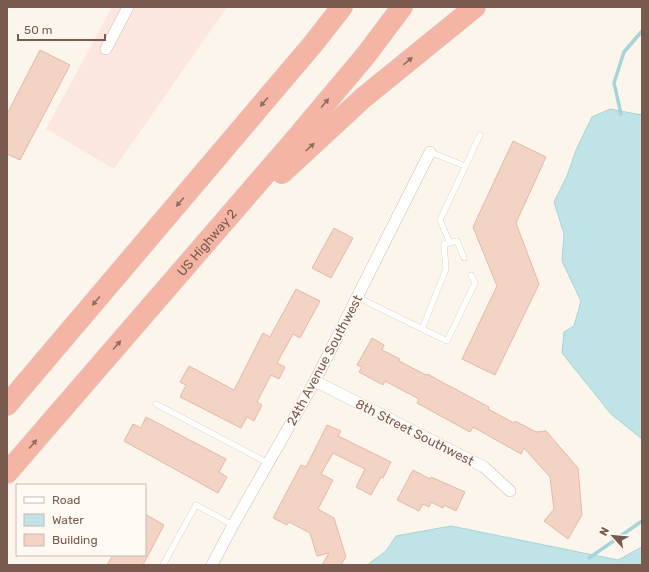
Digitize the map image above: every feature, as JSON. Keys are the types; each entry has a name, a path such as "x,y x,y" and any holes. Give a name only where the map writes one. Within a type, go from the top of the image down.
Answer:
{"highway":[{"path":"286,76 332,7"},
{"path":"7,405 286,76 342,7"},
{"name":"US Highway 2","path":"10,471 361,61 402,7"},
{"path":"200,250 238,218 288,167 363,98 475,7"}],"street":[{"path":"106,49 128,7"},
{"name":"24th Avenue Southwest","path":"212,565 233,525 315,381 430,152"},
{"name":"8th Street Southwest","path":"315,381 484,467 510,491"}],"lane":[{"path":"450,243 440,220 480,135"},
{"path":"430,152 465,166"},
{"path":"422,329 446,269 444,244 457,241 464,258"},
{"path":"357,297 447,342 475,283 471,275"},
{"path":"156,404 268,463"},
{"path":"163,565 196,505 233,525"}],"shaded area":[{"path":"112,7 227,7 114,169 46,129"}],"water":[{"path":"610,109 642,115 642,439 611,414 562,353 564,332 574,326 581,301 562,261 564,234 554,202 567,176 576,150 592,117"},
{"path":"451,526 618,560 642,547 642,565 367,565 386,551 396,536"}],"building":[{"path":"40,50 70,65 20,160 7,154 7,114"},
{"path":"513,141 546,157 516,223 539,284 495,375 462,359 497,286 473,227"},
{"path":"334,228 353,238 331,278 312,268"},
{"path":"296,289 320,301 300,338 293,334 277,363 285,367 279,379 271,375 257,402 262,405 254,421 247,417 241,428 180,397 186,385 180,382 189,366 234,390 263,333 270,337"},
{"path":"372,338 384,345 382,350 400,359 399,361 489,407 488,409 514,423 515,421 536,432 546,431 578,468 582,515 568,539 544,521 554,509 550,477 524,448 521,454 473,427 470,432 417,403 419,399 385,381 383,385 359,372 362,367 357,365"},
{"path":"146,417 226,459 219,472 227,477 218,493 124,441 133,424 141,428"},
{"path":"327,425 341,431 338,436 391,462 383,478 381,477 371,495 356,487 365,469 333,453 321,474 333,480 318,509 334,518 346,557 341,565 322,565 329,553 317,556 310,533 289,522 287,525 273,518 301,465 306,467"},
{"path":"413,470 430,479 431,477 465,492 456,511 444,505 443,508 431,502 429,507 423,504 419,511 397,500"},
{"path":"146,515 164,525 143,565 107,565 112,556 146,556"}],"waterway":[{"path":"621,114 614,83 624,52 642,31"},
{"path":"589,558 642,521"}]}
